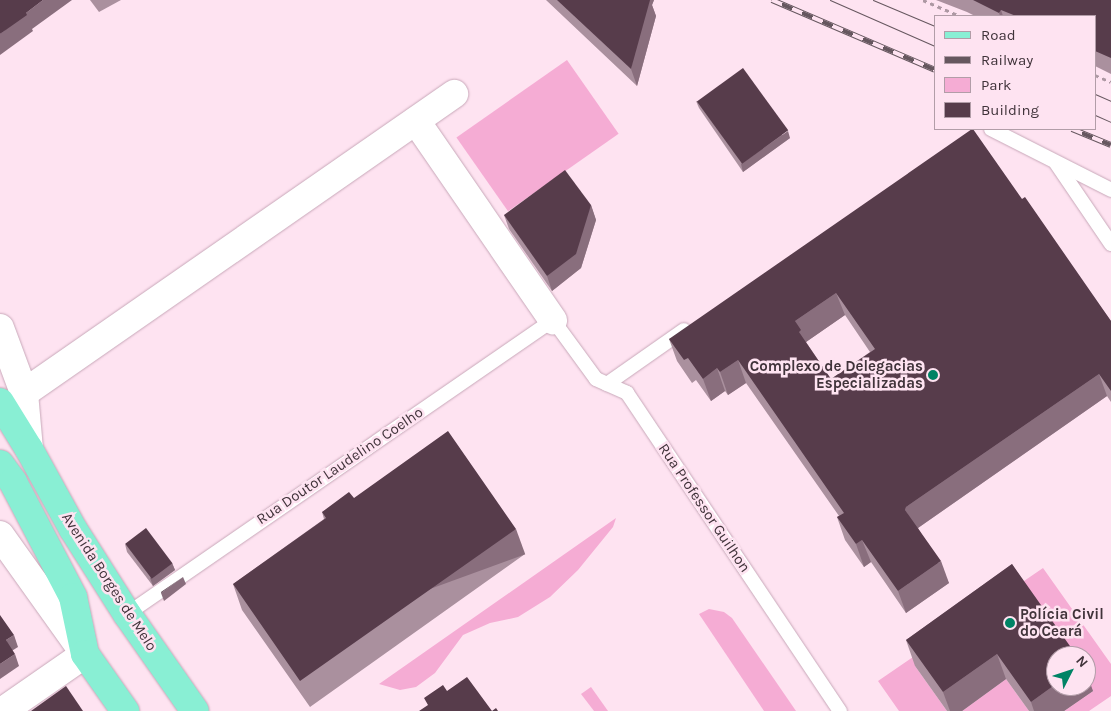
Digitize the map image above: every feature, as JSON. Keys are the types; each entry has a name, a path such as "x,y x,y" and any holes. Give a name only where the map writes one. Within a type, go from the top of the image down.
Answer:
{"main road":[{"name":"Avenida Borges de Melo","path":"12,398 29,449 73,529 127,614 195,711"},
{"name":"Avenida Borges de Melo","path":"0,464 13,482 74,597 85,654 125,711"}],"street":[{"path":"12,398 454,94"},
{"path":"416,121 553,320"},
{"name":"Avenida Borges de Melo","path":"0,328 12,398"},
{"name":"Avenida Borges de Melo","path":"0,535 85,654"},
{"path":"3,711 85,654"}],"lane":[{"path":"993,130 1111,190"},
{"path":"1054,161 1111,244"},
{"name":"Rua Professor Guilhon","path":"553,320 596,378 627,393 840,711"},
{"name":"Rua Doutor Laudelino Coelho","path":"127,614 553,320"},
{"path":"607,384 697,321"}],"path":[{"path":"923,0 958,15"},
{"path":"1096,75 1111,82"}],"green space":[{"path":"567,60 619,134 508,211 456,137"},
{"path":"616,518 613,527 578,570 550,597 518,617 490,623 463,635 435,673 416,687 400,690 379,684"},
{"path":"1043,568 1111,664 1111,696 1089,711 1064,711 1086,696 1096,696 1096,646 1062,646 1022,590 915,666 947,711 899,711 878,681"},
{"path":"709,609 724,612 732,618 796,711 764,711 699,614"},
{"path":"1006,679 1029,711 962,711"},
{"path":"591,687 608,711 594,711 581,694"}],"building":[{"path":"0,0 43,0 26,13 27,15 0,34"},
{"path":"557,0 650,0 631,69"},
{"path":"973,0 1111,0 1111,58 1096,51 1096,15 1014,15 1001,10 999,13"},
{"path":"743,68 788,130 742,164 697,102"},
{"path":"971,130 974,130 1022,199 1025,197 1111,321 1111,391 1099,374 906,507 905,510 941,561 898,591 862,540 856,544 837,517 844,513 738,360 720,372 717,368 703,379 688,358 684,360 669,339","holes":["836,293 875,349 831,379 799,332 801,330 795,321"]},
{"path":"565,170 591,205 576,254 547,276 504,215"},
{"path":"448,431 516,529 300,681 233,584 326,518 322,512 349,492 354,498"},
{"path":"146,528 172,563 152,579 125,544"},
{"name":"Polícia Civil do Ceará","path":"1012,564 1070,646 1046,646 1046,691 1031,702 997,654 943,692 906,640"},
{"path":"0,615 14,635 6,640 15,654 0,664"},
{"path":"467,677 492,711 419,711 428,705 424,698 443,685 447,691"},
{"path":"66,686 83,711 31,711"}],"tram line":[{"path":"830,0 934,46"},
{"path":"873,0 934,26"},
{"path":"1096,94 1111,101"},
{"path":"1096,115 1111,122"}],"railway":[{"path":"772,0 934,70"},
{"path":"1074,130 1111,145"}],"place":[{"name":"Complexo de Delegacias Especializadas","path":"933,375"},
{"name":"Polícia Civil do Ceará","path":"1010,623"}]}
